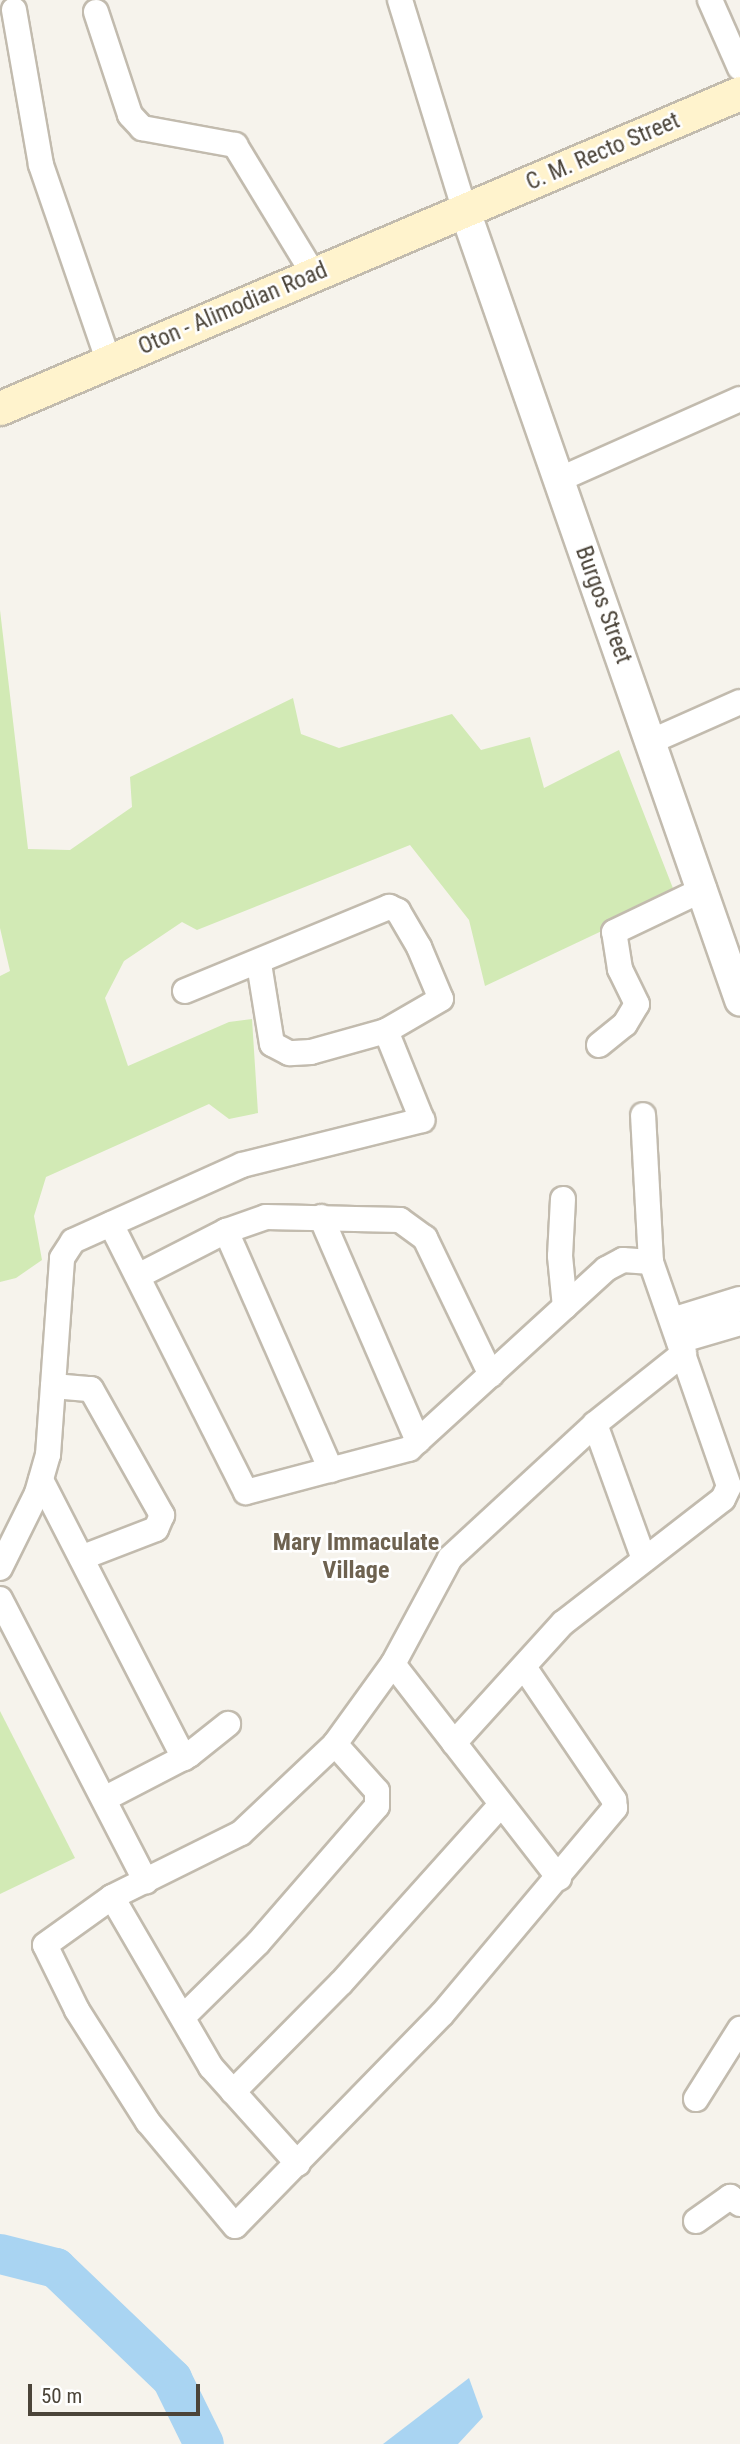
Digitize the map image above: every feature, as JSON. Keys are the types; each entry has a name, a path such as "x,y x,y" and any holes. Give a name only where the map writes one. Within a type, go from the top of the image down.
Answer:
{"main road":[{"name":"C. M. Recto Street","path":"465,211 740,93"},
{"name":"Oton - Alimodian Road","path":"0,408 465,211"}],"street":[{"path":"400,0 465,211"},
{"path":"710,0 740,68"},
{"path":"14,10 41,164 109,362"},
{"path":"96,12 131,115 142,128 235,145 314,275"},
{"name":"Burgos Street","path":"465,211 704,889 740,1000"},
{"path":"558,480 740,399"},
{"path":"652,741 740,702"},
{"path":"599,1045 625,1024 637,1004 620,969 614,932 704,889"},
{"path":"185,991 259,964 394,907 419,947 441,999 386,1031 289,1054 272,1044 259,964"},
{"path":"0,1568 41,1480 48,1455 62,1258 73,1241 242,1164 422,1120 386,1031"},
{"path":"454,1743 563,1623 723,1499 729,1486 651,1262 643,1115"},
{"path":"563,1199 560,1256 565,1307"},
{"path":"138,1276 226,1231 266,1217 400,1220 425,1238 491,1375"},
{"path":"321,1217 418,1441"},
{"path":"111,1224 246,1492 409,1449 565,1307 623,1260 651,1262"},
{"path":"226,1231 331,1470"},
{"path":"524,1667 614,1800 610,1816 442,2014 236,2226 148,2122 78,2010 45,1945 113,1897 235,1838 335,1744 393,1664 450,1558 595,1424 679,1338 740,1299"},
{"path":"679,1338 740,1324"},
{"path":"53,1386 79,1384 91,1389 162,1515 156,1529 81,1558"},
{"path":"595,1424 644,1559"},
{"path":"41,1480 184,1758"},
{"path":"0,1599 146,1882"},
{"path":"393,1664 500,1806 559,1878"},
{"path":"104,1799 184,1758 228,1724"},
{"path":"183,2017 258,1943 377,1806 377,1791 335,1744"},
{"path":"233,2092 341,1983 500,1806"},
{"path":"113,1897 211,2067 298,2164"},
{"path":"696,2099 740,2029"},
{"path":"696,2221 730,2197 740,2204"}],"green space":[{"path":"0,610 28,849 70,850 132,807 130,777 293,698 301,734 339,748 452,714 481,750 530,737 544,788 619,750 676,896 485,986 469,920 410,845 197,930 182,922 124,961 105,998 128,1066 229,1022 252,1019 258,1113 229,1119 209,1104 46,1177 34,1216 42,1260 16,1278 0,1282 0,976 10,971 0,928"},
{"path":"0,1711 75,1858 0,1894"}],"water":[{"path":"469,2378 483,2417 458,2444 383,2444"}],"waterway":[{"path":"0,2254 56,2268 172,2379 204,2444"}],"district":[{"name":"Mary Immaculate Village","path":"356,1557"}]}
